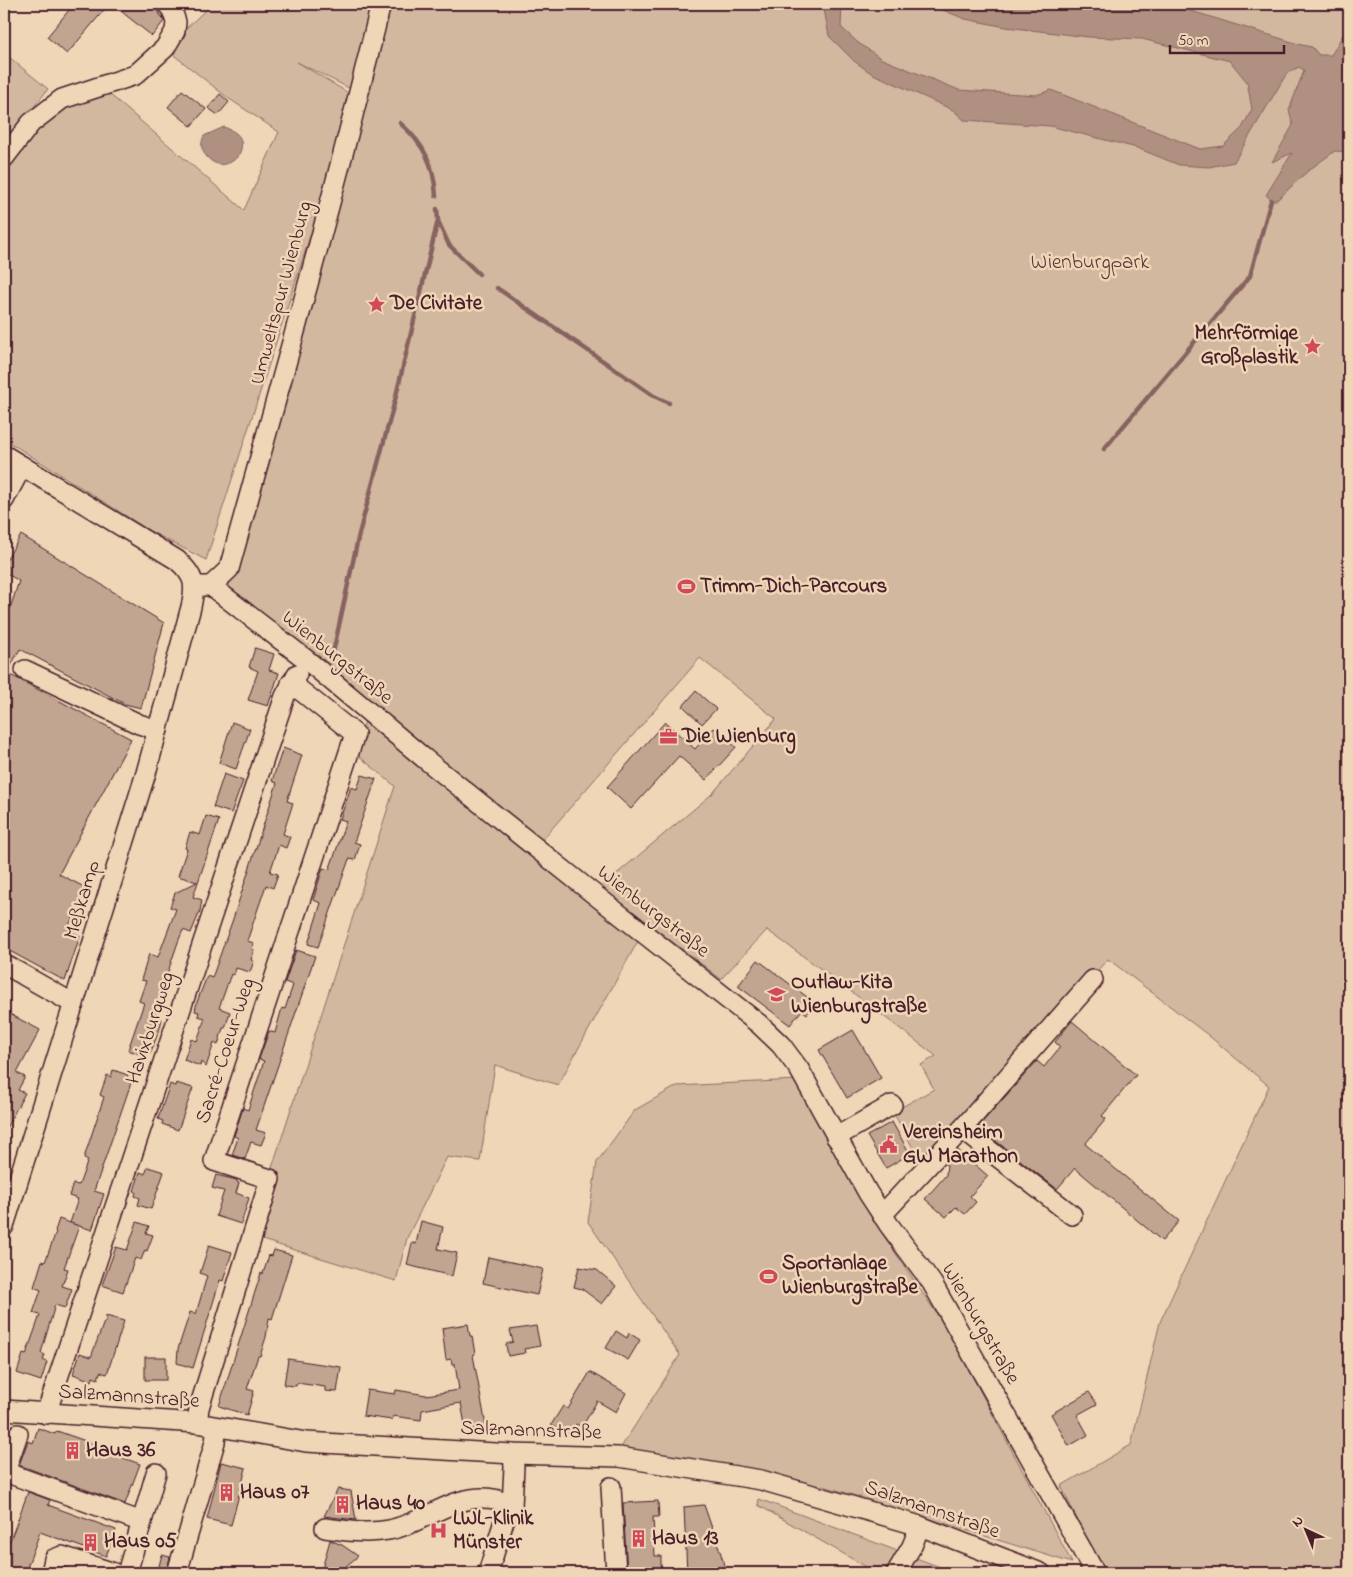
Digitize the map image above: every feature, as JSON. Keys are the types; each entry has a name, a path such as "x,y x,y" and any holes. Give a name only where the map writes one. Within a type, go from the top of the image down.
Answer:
{"street":[{"path":"4,158 31,123 62,99 135,75 165,48 175,31 176,22 168,4"},
{"name":"Umweltspur Wienburg","path":"203,586 229,569 357,104 381,4"},
{"name":"Wienburgstraße","path":"4,455 177,560 203,586 308,661 425,759 759,1024 781,1045 800,1069 836,1137 882,1215 932,1283 1095,1573"},
{"path":"4,500 22,466"},
{"name":"Meßkamp","path":"4,1226 158,730 191,607 203,586"},
{"name":"Havixburgweg","path":"46,1414 285,696 291,683 308,661"},
{"path":"25,670 139,724 158,730"},
{"name":"Sacré-Coeur-Weg","path":"198,1423 199,1408 270,1179 214,1161 354,734 291,683"},
{"path":"4,964 74,1004"},
{"path":"882,1215 962,1130 1093,980"},
{"path":"836,1137 892,1106"},
{"path":"962,1130 1072,1215"},
{"name":"Salzmannstraße","path":"4,1410 198,1423 306,1442 513,1454 619,1457 760,1480 920,1526 1041,1573"},
{"path":"177,1573 215,1442 217,1427"},
{"path":"18,1434 4,1474 142,1522"},
{"path":"488,1573 504,1521 512,1506 513,1454"},
{"path":"127,1573 156,1474"},
{"path":"611,1487 616,1573"},
{"path":"325,1528 366,1533 391,1530 412,1523 458,1501 471,1498 495,1499 512,1506"},
{"path":"896,1573 912,1546 920,1526"},
{"path":"51,1573 54,1559 62,1556 114,1573"}],"green space":[{"name":"Wienburgpark","path":"212,4 1349,4 1349,1573 1103,1573 1061,1486 1131,1445 1160,1322 1269,1086 1208,1035 1108,959 921,1162 893,1112 934,1089 921,1065 936,1056 767,930 721,979 601,887 712,794 776,719 700,658 542,840 228,589 363,95 297,62 355,97 206,560 150,531 4,439 4,170 62,99 100,86 244,210 279,132 228,98 165,48"},
{"path":"4,53 48,89 4,145"},
{"path":"365,721 638,941 558,1085 495,1065 480,1161 447,1157 407,1238 396,1281 259,1239 270,1174 395,786 354,752"},
{"name":"Sportanlage Wienburgstraße","path":"797,1080 871,1217 947,1329 1072,1563 827,1487 620,1449 680,1355 588,1222 597,1162 635,1110 677,1086"},
{"path":"759,1499 956,1573 877,1573 758,1505"}],"shaded area":[{"path":"823,4 842,4 841,27 857,42 882,59 959,90 1036,95 1051,90 1200,149 1223,146 1242,128 1252,109 1247,82 1230,61 1142,39 1088,37 1006,27 965,19 928,4 1161,4 1188,10 1312,47 1319,55 1331,55 1349,27 1349,152 1335,151 1309,170 1277,200 1271,200 1266,195 1292,153 1272,162 1293,125 1289,110 1304,70 1299,67 1287,73 1234,162 1209,167 1179,165 1137,148 1050,126 964,120 953,110 871,73 854,61 829,36"},
{"path":"224,127 237,134 241,145 237,157 226,164 220,164 213,162 207,157 202,149 202,142 204,136"}],"building":[{"path":"74,4 109,4 67,54 47,37"},
{"path":"112,4 150,4 158,11 164,21 152,36"},
{"path":"182,90 206,109 191,126 168,107"},
{"path":"220,94 229,102 218,115 208,108"},
{"path":"21,535 164,623 141,708 125,704 20,649 7,673 131,739 59,874 88,889 67,929 80,936 65,981 4,948 4,656 10,643 4,640 4,627 19,581 4,572 4,564"},
{"path":"255,648 274,654 269,670 279,673 268,706 248,700 258,671 249,667"},
{"path":"696,691 716,709 702,724 683,706"},
{"path":"232,722 250,729 236,769 219,763"},
{"path":"665,722 695,749 714,728 736,747 706,780 679,756 631,809 607,787"},
{"path":"283,748 302,755 287,801 293,803 283,834 290,837 286,848 279,845 270,872 278,874 273,888 266,885 247,941 254,943 251,960 254,961 250,972 236,968 234,975 231,974 219,1008 230,1012 225,1028 223,1028 218,1045 214,1043 206,1067 201,1062 200,1066 184,1060 191,1039 197,1041 205,1018 198,1016 199,1012 195,1011 197,1002 207,976 212,978 233,919 277,783 272,781"},
{"path":"224,774 243,781 231,813 213,807"},
{"path":"362,775 376,779 354,842 360,844 355,860 349,859 318,947 308,944 321,903 313,900 323,868 329,870 335,854 346,821 340,819 351,787 357,789"},
{"path":"206,816 219,820 193,897 202,900 200,911 191,933 183,930 178,942 154,1013 159,1015 158,1018 162,1019 160,1028 150,1054 146,1053 145,1056 128,1050 144,1003 139,1001 146,981 141,980 149,954 158,957 176,909 170,907 175,893 197,882 178,876 187,849 185,848 190,832 200,835"},
{"path":"296,950 315,956 256,1130 266,1133 261,1145 251,1142 245,1159 232,1155 238,1138 234,1136 243,1108 248,1110 264,1061 259,1059 269,1031 275,1033 282,1008 285,1009 293,985 285,982"},
{"name":"Outlaw-Kita Wienburgstraße","path":"758,960 815,1003 807,1014 802,1010 790,1025 738,986"},
{"path":"4,1011 40,1030 17,1073 25,1077 18,1090 25,1093 4,1132"},
{"path":"1072,1021 1136,1075 1102,1116 1106,1119 1085,1144 1179,1221 1162,1241 1075,1168 1057,1189 978,1127 1037,1061 1044,1067 1060,1047 1055,1042"},
{"path":"853,1030 881,1078 847,1098 819,1050"},
{"path":"113,1070 128,1075 126,1081 131,1083 94,1191 104,1194 92,1230 70,1223 78,1199 69,1196 73,1184 79,1185 88,1160 84,1158 104,1097 100,1095 107,1075 111,1077"},
{"path":"176,1083 193,1088 178,1130 162,1124 163,1121 158,1119 170,1084 175,1086"},
{"name":"Vereinsheim GW Marathon","path":"892,1122 910,1154 886,1168 867,1136"},
{"path":"958,1150 988,1176 970,1196 976,1202 965,1214 956,1207 946,1217 925,1199 946,1175 947,1165 945,1164"},
{"path":"148,1167 164,1172 151,1209 138,1205 140,1198 135,1196 136,1192 134,1191 140,1172 145,1174"},
{"path":"216,1175 237,1180 239,1183 236,1193 249,1198 241,1224 216,1216 224,1191 212,1188"},
{"path":"59,1219 79,1226 64,1268 68,1269 62,1286 72,1289 65,1308 55,1305 41,1353 45,1355 43,1360 47,1362 41,1381 17,1373 23,1354 26,1355 40,1315 33,1313 41,1290 34,1287 42,1261 45,1262"},
{"path":"421,1221 443,1227 438,1249 457,1253 452,1276 407,1265 412,1243 416,1244"},
{"path":"137,1222 149,1226 146,1233 153,1235 147,1251 145,1250 141,1260 135,1258 123,1292 102,1285 116,1247 127,1250"},
{"path":"209,1245 232,1252 223,1281 220,1280 193,1368 177,1363 178,1349 190,1312 196,1314 207,1276 200,1273"},
{"path":"274,1250 292,1255 272,1319 269,1318 260,1356 258,1356 247,1389 254,1391 247,1415 219,1406 261,1273 263,1274 269,1255 272,1256"},
{"path":"488,1257 543,1269 537,1295 483,1283"},
{"path":"579,1267 597,1270 616,1286 602,1304 582,1289 574,1287"},
{"path":"106,1316 124,1321 107,1374 100,1372 98,1379 93,1377 92,1381 73,1374 80,1353 91,1357 104,1322 106,1322"},
{"path":"468,1324 470,1336 472,1336 475,1354 473,1355 486,1426 466,1430 461,1403 422,1410 421,1420 393,1416 392,1420 363,1416 367,1390 395,1394 396,1390 426,1395 459,1390 455,1364 452,1364 451,1359 446,1360 442,1328"},
{"path":"536,1326 540,1346 524,1349 525,1353 508,1356 506,1344 513,1342 510,1330"},
{"path":"616,1331 627,1338 629,1333 640,1340 628,1360 606,1348"},
{"path":"145,1357 166,1357 166,1380 145,1380"},
{"path":"288,1359 341,1367 337,1392 325,1391 325,1387 297,1383 296,1386 284,1385"},
{"path":"590,1372 626,1393 616,1412 597,1401 582,1427 576,1424 570,1435 551,1425 563,1406 568,1409"},
{"path":"1089,1392 1097,1404 1077,1415 1088,1435 1069,1446 1051,1414"},
{"path":"38,1428 55,1434 57,1431 97,1445 96,1448 140,1464 125,1504 19,1465 28,1441 33,1443"},
{"name":"Haus 07","path":"221,1462 246,1468 231,1525 207,1519"},
{"name":"Haus 40","path":"338,1489 351,1491 356,1520 324,1516"},
{"name":"Haus 05","path":"28,1492 50,1500 48,1505 116,1530 106,1556 40,1532 25,1573 4,1573 4,1539 10,1541"},
{"name":"Haus 13","path":"658,1501 659,1517 653,1517 655,1556 661,1556 661,1572 627,1573 623,1503"},
{"path":"704,1505 726,1573 687,1573 684,1507"},
{"name":"Haus 40","path":"330,1540 342,1545 358,1556 338,1573 330,1573 322,1569"},
{"path":"162,1555 170,1557 166,1573 157,1573"}],"waterway":[{"path":"400,123 415,139 426,155 433,174 436,196"},
{"path":"1104,449 1250,276 1271,200"},
{"path":"331,662 359,534 395,400 438,220 437,209"},
{"path":"438,221 449,245 479,274"},
{"path":"497,288 654,396 669,403"}],"place":[{"name":"De Civitate","path":"376,304"},
{"name":"Mehrförmige Großplastik","path":"1312,346"},
{"name":"Trimm-Dich-Parcours","path":"686,587"},
{"name":"Die Wienburg","path":"668,737"},
{"name":"Outlaw-Kita Wienburgstraße","path":"777,995"},
{"name":"Vereinsheim GW Marathon","path":"889,1145"},
{"name":"Sportanlage Wienburgstraße","path":"768,1276"},
{"name":"Haus 36","path":"72,1451"},
{"name":"Haus 07","path":"226,1493"},
{"name":"Haus 40","path":"342,1504"},
{"name":"LWL-Klinik Münster","path":"439,1531"},
{"name":"Haus 13","path":"638,1539"},
{"name":"Haus 05","path":"90,1542"}]}
